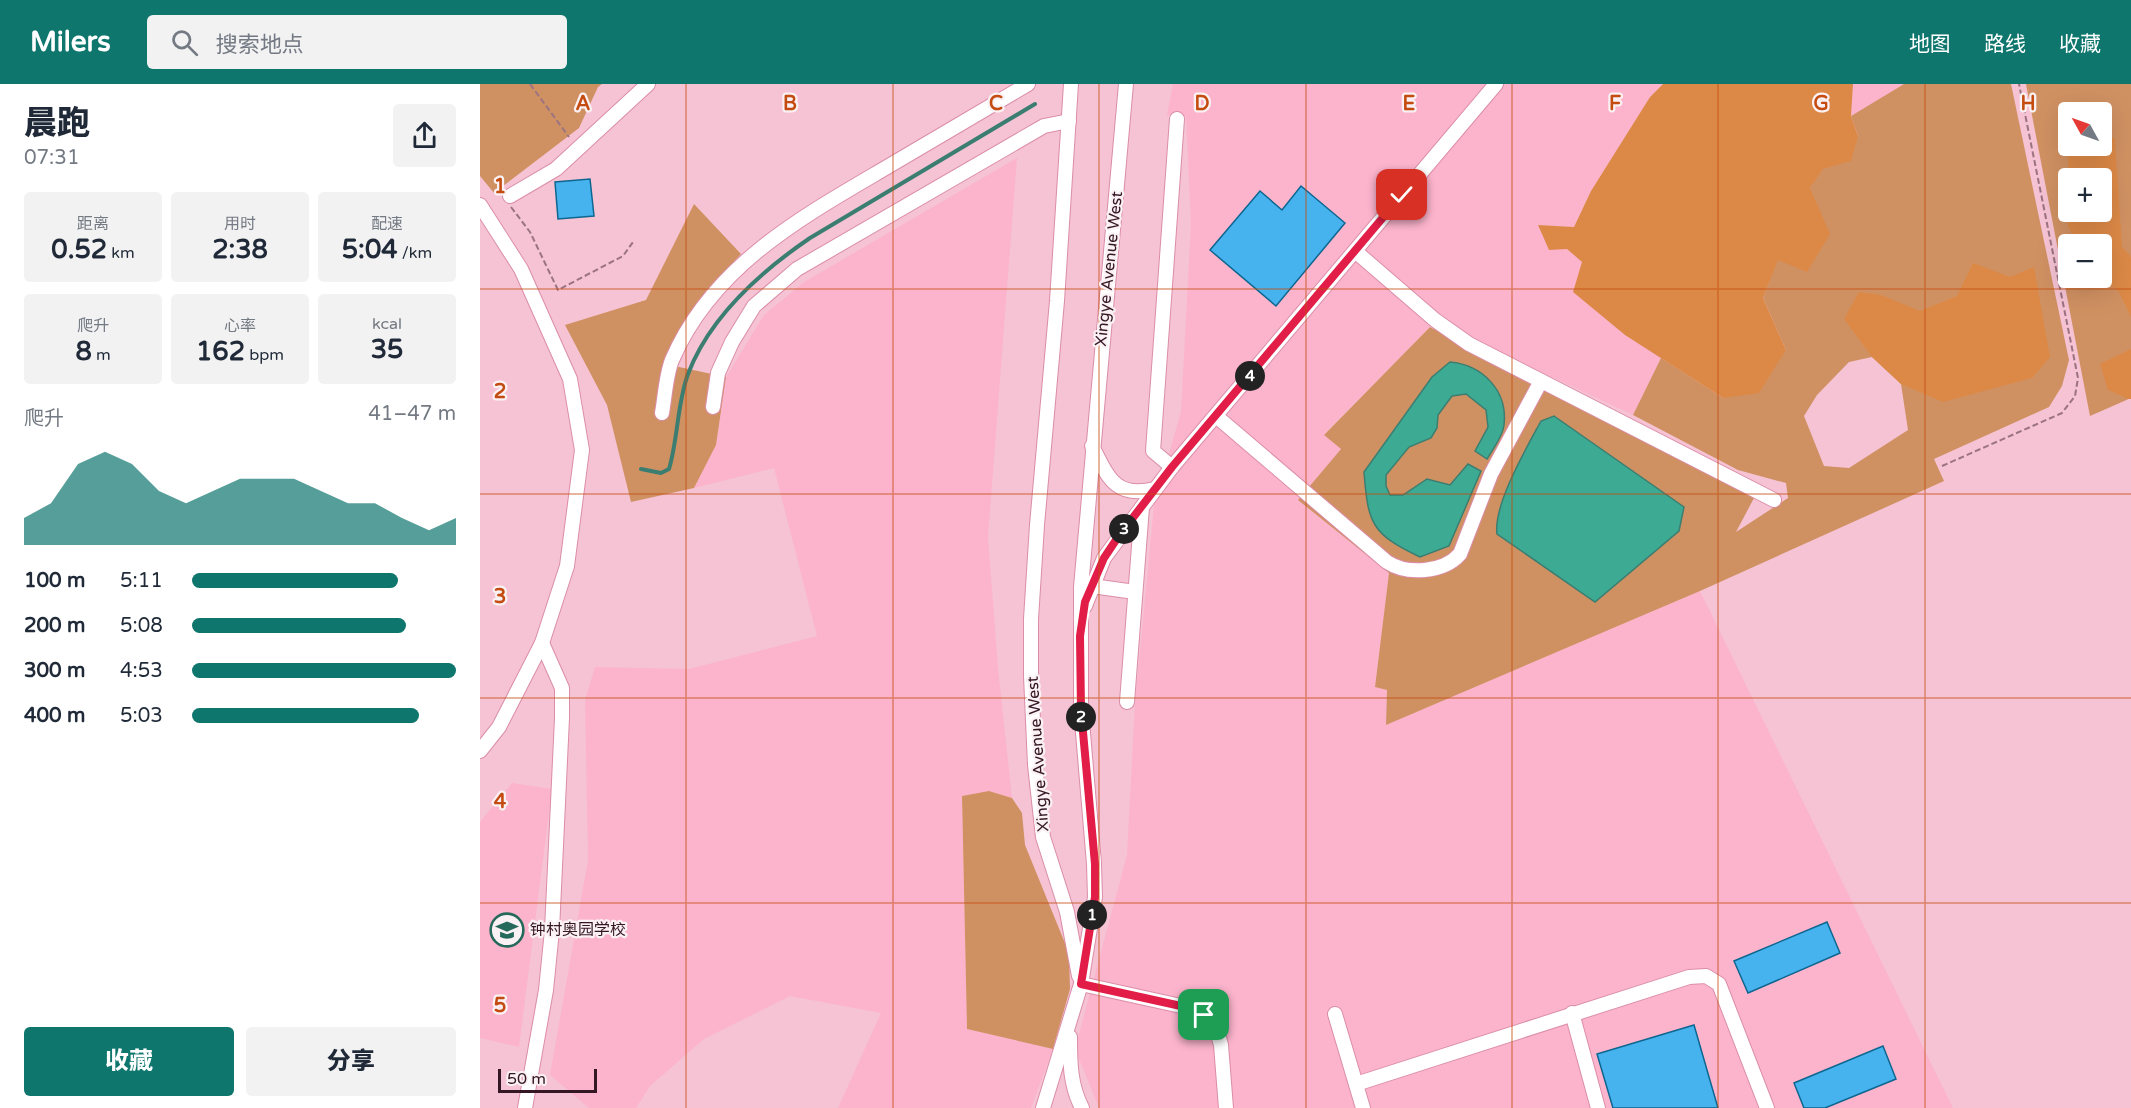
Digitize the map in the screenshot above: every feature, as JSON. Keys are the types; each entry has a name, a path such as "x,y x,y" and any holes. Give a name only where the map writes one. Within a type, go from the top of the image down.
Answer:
{"street":[{"path":"510,196 556,169 648,84"},
{"path":"662,413 671,361 689,327 713,294 738,266 797,220 1028,84"},
{"name":"Xingye Avenue West","path":"1071,84 1057,301 1037,525 1031,619 1031,676 1035,765 1043,837 1067,912 1081,984"},
{"name":"Xingye Avenue West","path":"1081,984 1095,886 1081,710 1080,636 1083,544 1126,84"},
{"path":"1080,636 1085,602 1104,558 1142,506 1172,467 1496,84"},
{"path":"1172,467 1153,451 1177,119"},
{"path":"713,407 718,373 732,342 754,306 796,269 1044,126 1069,121"},
{"path":"480,205 521,269 570,379 582,450 567,566 542,643 499,727 480,751"},
{"path":"1355,251 1435,320 1468,344 1774,500"},
{"path":"1216,416 1387,562 1397,568 1410,570 1441,567 1452,563 1460,554 1491,474 1541,381"},
{"path":"1091,445 1108,477 1117,486 1127,492 1140,493 1155,489"},
{"path":"1127,702 1142,506"},
{"path":"1092,586 1135,592"},
{"path":"525,1108 546,990 552,930 562,718 562,688 542,643"},
{"path":"1356,1084 1572,1013 1689,977 1706,976 1719,984 1767,1108"},
{"path":"1043,1108 1081,984 1190,1008 1210,1019 1215,1024 1221,1045 1226,1108"},
{"path":"1572,1013 1598,1108"},
{"path":"1335,1014 1363,1108"},
{"path":"1070,1026 1071,1073 1075,1094 1082,1108"}],"path":[{"path":"530,84 578,150"},
{"path":"1942,466 2062,413 2075,396 2078,378 2019,84"},
{"path":"510,196 512,210 530,232 558,290 623,256 633,242"}],"shaded area":[{"path":"480,84 602,84 598,87 579,128 494,193 480,176"},
{"path":"1173,84 1663,84 1650,97 1591,191 1574,227 1538,225 1583,262 1625,335 1661,358 1633,415 1473,340 1442,315 1324,434 1341,449 1298,500 1389,573 1375,686 1387,690 1386,725 1700,591 1953,1108 1099,1108 1075,1049 1127,855 1135,703 1154,505 1181,412 1191,223 1186,117 1167,115"},
{"path":"1663,84 1853,84 1851,116 1858,136 1851,161 1823,169 1810,188 1830,234 1807,272 1778,260 1763,298 1786,350 1759,393 1723,398 1625,335 1573,292 1582,262 1567,249 1549,250 1538,225 1574,227 1591,191 1650,97"},
{"path":"1853,84 1904,84 1851,116"},
{"path":"1904,84 2011,84 2069,360 2062,386 2049,407 1934,459 1944,481 1700,591 1386,725 1387,690 1375,687 1389,573 1298,500 1341,449 1324,435 1430,327 1754,498 1736,532 1788,498 1786,483 1738,470 1633,415 1661,358 1723,398 1786,350 1763,298 1803,200 1821,171 1858,136 1851,116","holes":["1872,357 1901,384 1908,430 1849,468 1824,466 1804,416 1817,395 1849,362"]},
{"path":"2026,84 2131,84 2131,398 2090,416 2065,288 2112,288 2112,234 2058,234 2058,250"},
{"path":"2112,137 2115,139 2122,247 2131,257 2131,317 2119,292 2112,287 2112,234 2072,234 2068,222 2112,222 2112,168 2068,168 2068,156 2112,156"},
{"path":"1017,158 988,537 998,668 1012,798 989,791 962,796 967,1029 1053,1049 1031,1108 838,1108 881,1013 790,996 704,1039 650,1086 636,1108 589,1108 550,1075 588,860 585,700 595,667 689,669 817,636 774,468 694,488 716,445 726,377 764,315 804,282"},
{"path":"694,204 741,254 698,305 665,364 726,377 716,445 694,488 631,502 607,405 565,325 646,300"},
{"path":"1973,263 2010,277 2034,267 2050,357 2032,378 1943,402 1901,384 1872,357 1844,319 1859,292 1881,295 1920,311 1957,296"},
{"path":"2131,349 2131,399 2129,399 2108,390 2100,364"},
{"path":"1450,362 1473,368 1491,382 1502,401 1504,425 1500,438 1487,459 1475,451 1488,427 1486,410 1466,394 1452,396 1438,415 1437,428 1431,438 1409,447 1386,475 1386,486 1390,495 1403,495 1427,479 1450,485 1468,464 1481,471 1449,546 1420,557 1391,541 1375,525 1368,504 1364,472 1432,377"},
{"path":"1554,416 1684,507 1679,531 1595,602 1497,534 1497,522 1505,492 1541,421"},
{"name":"钟村奥园学校","path":"512,783 552,789 519,1047 480,1038 480,822"},
{"path":"989,791 1012,798 1022,813 1025,845 1069,953 1070,989 1053,1049 967,1029 962,796"}],"building":[{"path":"590,179 594,216 558,219 555,182"},
{"path":"1301,186 1345,223 1276,306 1210,250 1260,191 1282,210"},
{"path":"1827,922 1840,953 1748,993 1734,961"},
{"path":"1694,1025 1718,1108 1613,1108 1597,1054"},
{"path":"1883,1046 1896,1079 1825,1108 1804,1108 1794,1083"}],"waterway":[{"path":"641,469 661,473 669,469 688,374 709,333 738,297 755,281 810,238 1035,104"}],"place":[{"name":"钟村奥园学校","path":"507,930"}],"route":[{"path":"1204,1015 1190,1008 1081,984 1095,897 1095,864 1079,663 1085,602 1104,558 1172,467 1402,195"}]}
